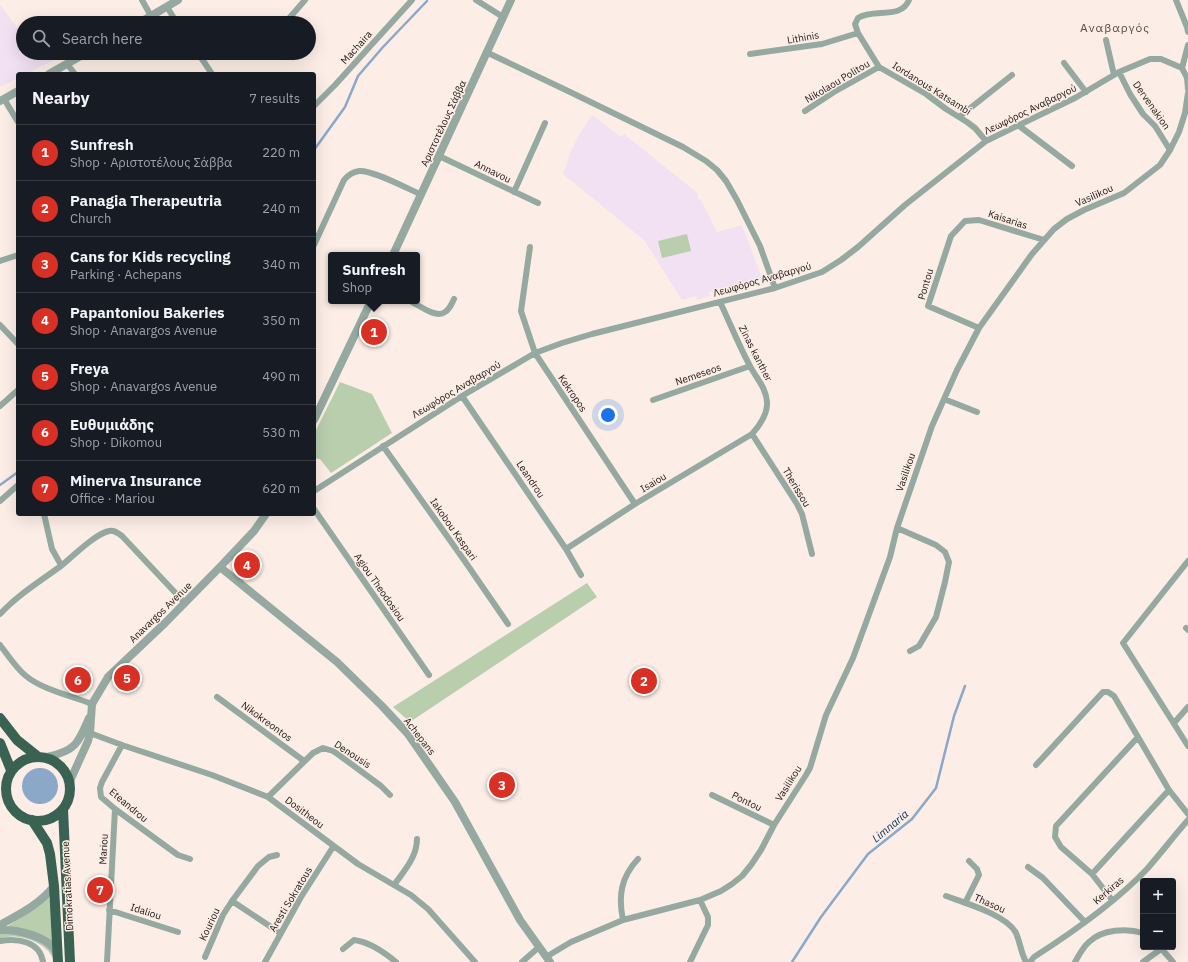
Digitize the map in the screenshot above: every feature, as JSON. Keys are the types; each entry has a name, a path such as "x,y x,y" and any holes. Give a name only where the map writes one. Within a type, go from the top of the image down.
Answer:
{"highway":[{"path":"0,718 17,740 42,757 57,762 65,770 70,781 70,797 63,809 57,815 41,821 32,820 22,816 14,810 8,801 6,791 7,780 11,770 18,763 27,758 42,757"},
{"path":"0,743 11,770"},
{"name":"Dimokratias Avenue","path":"63,809 70,962"},
{"name":"Dimokratias Avenue","path":"32,820 47,843 50,854 54,886 57,959"}],"street":[{"path":"142,0 151,16 178,0"},
{"path":"292,16 305,0"},
{"name":"Machaira","path":"316,104 412,0"},
{"path":"476,0 503,17"},
{"name":"Αριστοτέλους Σάββα","path":"394,252 511,0"},
{"path":"858,33 855,24 858,18 866,14 898,11 905,7 909,0"},
{"path":"1176,0 1188,28"},
{"path":"167,7 173,16"},
{"name":"Lithinis","path":"750,54 795,49 822,44 858,33"},
{"name":"Iordanous Katsambi","path":"858,33 879,67 926,94 946,109 968,122 986,141"},
{"name":"Dervenakion","path":"1106,40 1116,73 1170,150"},
{"path":"1188,45 1182,68 1187,78 1188,89"},
{"path":"486,52 683,147 706,161 717,170 726,181 737,200 760,246 774,288"},
{"name":"Λεωφόρος Αναβαργού","path":"316,490 462,396 535,353 592,334 774,288 822,272 858,247 905,205 986,141 1075,98 1116,73 1154,58 1161,59 1182,68"},
{"path":"53,72 74,60"},
{"path":"203,60 211,72"},
{"path":"1064,63 1086,92"},
{"path":"67,64 73,72"},
{"name":"Nikolaou Politou","path":"805,111 834,92 879,67"},
{"path":"959,117 1012,75"},
{"path":"16,92 2,100 16,119"},
{"name":"Vasilikou","path":"548,960 571,942 623,920 700,900 721,891 742,876 761,850 774,825 810,768 826,715 853,658 890,557 897,528 932,426 979,328 1002,295 1054,229 1084,210 1124,193 1160,164 1170,150 1183,122 1188,93"},
{"path":"514,192 545,122"},
{"path":"1018,125 1072,166"},
{"name":"Annavou","path":"439,156 538,203"},
{"path":"316,240 344,180 352,173 360,171 370,172 420,194"},
{"name":"Kaisarias","path":"965,221 979,220 1044,240"},
{"name":"Pontou","path":"965,221 951,236 928,306 979,328"},
{"name":"Kekropos","path":"530,247 521,311 535,353 635,504"},
{"path":"0,261 16,256"},
{"path":"416,304 433,313 441,314 448,310 454,299"},
{"name":"Zinas kanther","path":"720,302 750,366 762,385 767,402 766,411 761,424 752,434"},
{"path":"316,414 370,304"},
{"path":"0,325 16,342"},
{"name":"Nemeseos","path":"653,400 750,366"},
{"path":"0,406 16,392"},
{"name":"Leandrou","path":"462,396 582,575"},
{"path":"944,399 977,412"},
{"name":"Isaiou","path":"566,549 635,504 752,434"},
{"name":"Therissou","path":"752,434 797,504 802,514 812,554"},
{"name":"Iakobou Kaspari","path":"383,446 508,624"},
{"path":"0,501 16,487"},
{"name":"Agiou Theodosiou","path":"316,512 429,675"},
{"path":"44,516 52,550 61,565"},
{"name":"Anavargos Avenue","path":"70,781 85,750 90,733 92,704 108,677 165,623 220,567 254,531 265,516"},
{"path":"897,528 936,545 945,552 949,562 936,616 919,646 910,651"},
{"path":"0,614 13,601 97,537 108,531 115,531 122,536 184,602"},
{"path":"1188,561 1123,643 1188,746"},
{"name":"Achepans","path":"220,567 337,662 408,734 455,802 520,920 548,960"},
{"path":"0,645 25,676 43,686 92,704"},
{"path":"1036,765 1103,692 1108,692 1114,696 1170,790 1188,814"},
{"name":"Nikokreontos","path":"217,697 304,761"},
{"path":"1174,723 1188,707"},
{"name":"Anavargos Avenue","path":"42,757 60,754 70,749 79,741 91,714"},
{"name":"Dositheou","path":"90,733 212,775 268,797 358,864 420,902 475,962"},
{"path":"1112,900 1092,874 1060,847 1055,837 1056,826 1138,737"},
{"name":"Eteandrou","path":"122,745 100,788 101,797 178,855 190,859"},
{"name":"Denousis","path":"268,797 304,761 320,749 328,749 339,755 390,795"},
{"path":"1092,874 1170,790"},
{"name":"Pontou","path":"712,795 774,825"},
{"name":"Mariou","path":"106,962 115,809"},
{"name":"Kerkiras","path":"1030,962 1034,957 1085,922 1112,900 1146,869 1188,820"},
{"path":"394,885 414,855 417,839"},
{"name":"Aresti Sokratous","path":"265,962 301,897 334,847"},
{"name":"Kouriou","path":"205,957 223,915 232,901 258,866 269,857 277,855"},
{"path":"623,920 620,895 628,871 638,859"},
{"path":"965,903 979,875 977,869 968,861"},
{"path":"1028,866 1043,878 1085,922"},
{"path":"0,925 35,904 54,886"},
{"name":"Thasou","path":"946,896 1006,921 1016,933 1026,962"},
{"path":"690,962 708,925 708,917 700,900"},
{"name":"Kouriou","path":"232,901 280,933"},
{"name":"Idaliou","path":"109,910 178,932"},
{"path":"0,930 9,929 21,931 50,943 55,948 57,959"},
{"path":"1075,962 1090,941 1101,935 1122,930 1134,930 1140,932"},
{"path":"0,941 15,940 29,944 39,950 42,954 43,962"},
{"path":"342,949 354,940 366,942 379,949 396,962"},
{"path":"522,962 539,947"},
{"path":"1143,962 1158,950"},
{"path":"1162,950 1173,962"}],"shaded area":[{"path":"0,5 16,26 16,60 54,60 30,72 16,72 16,79 0,87"},
{"path":"592,115 621,137 624,134 695,191 698,194 698,198 702,202 717,232 742,225 762,278 709,292 710,296 697,300 696,296 682,300 644,240 563,174 571,151 580,133"}],"green space":[{"path":"687,234 691,251 662,258 658,241"},
{"path":"340,382 372,394 392,433 331,473 320,459 316,458 316,430"},
{"path":"587,583 597,597 410,722 393,707"},
{"path":"49,897 54,922 55,962 47,950 36,942 17,937 5,937 0,939 0,931 27,914"}],"water":[{"path":"44,768 53,773 57,779 57,793 53,799 44,804 36,804 27,799 23,793 22,782 27,773 33,769"}],"waterway":[{"path":"316,147 345,107 358,76 383,47 427,1"},
{"path":"0,485 16,473"},
{"name":"Limnaria","path":"792,962 821,917 868,854 912,819 936,788 954,716 965,686"}],"place":[{"name":"Sunfresh","path":"374,332"},
{"name":"Papantoniou Bakeries","path":"247,565"},
{"name":"Freya","path":"127,678"},
{"name":"Ευθυμιάδης","path":"78,680"},
{"name":"Panagia Therapeutria","path":"644,681"},
{"name":"Cans for Kids recycling","path":"502,785"},
{"name":"Minerva Insurance","path":"100,890"}],"district":[{"name":"Αναβαργός","path":"1115,28"}]}
